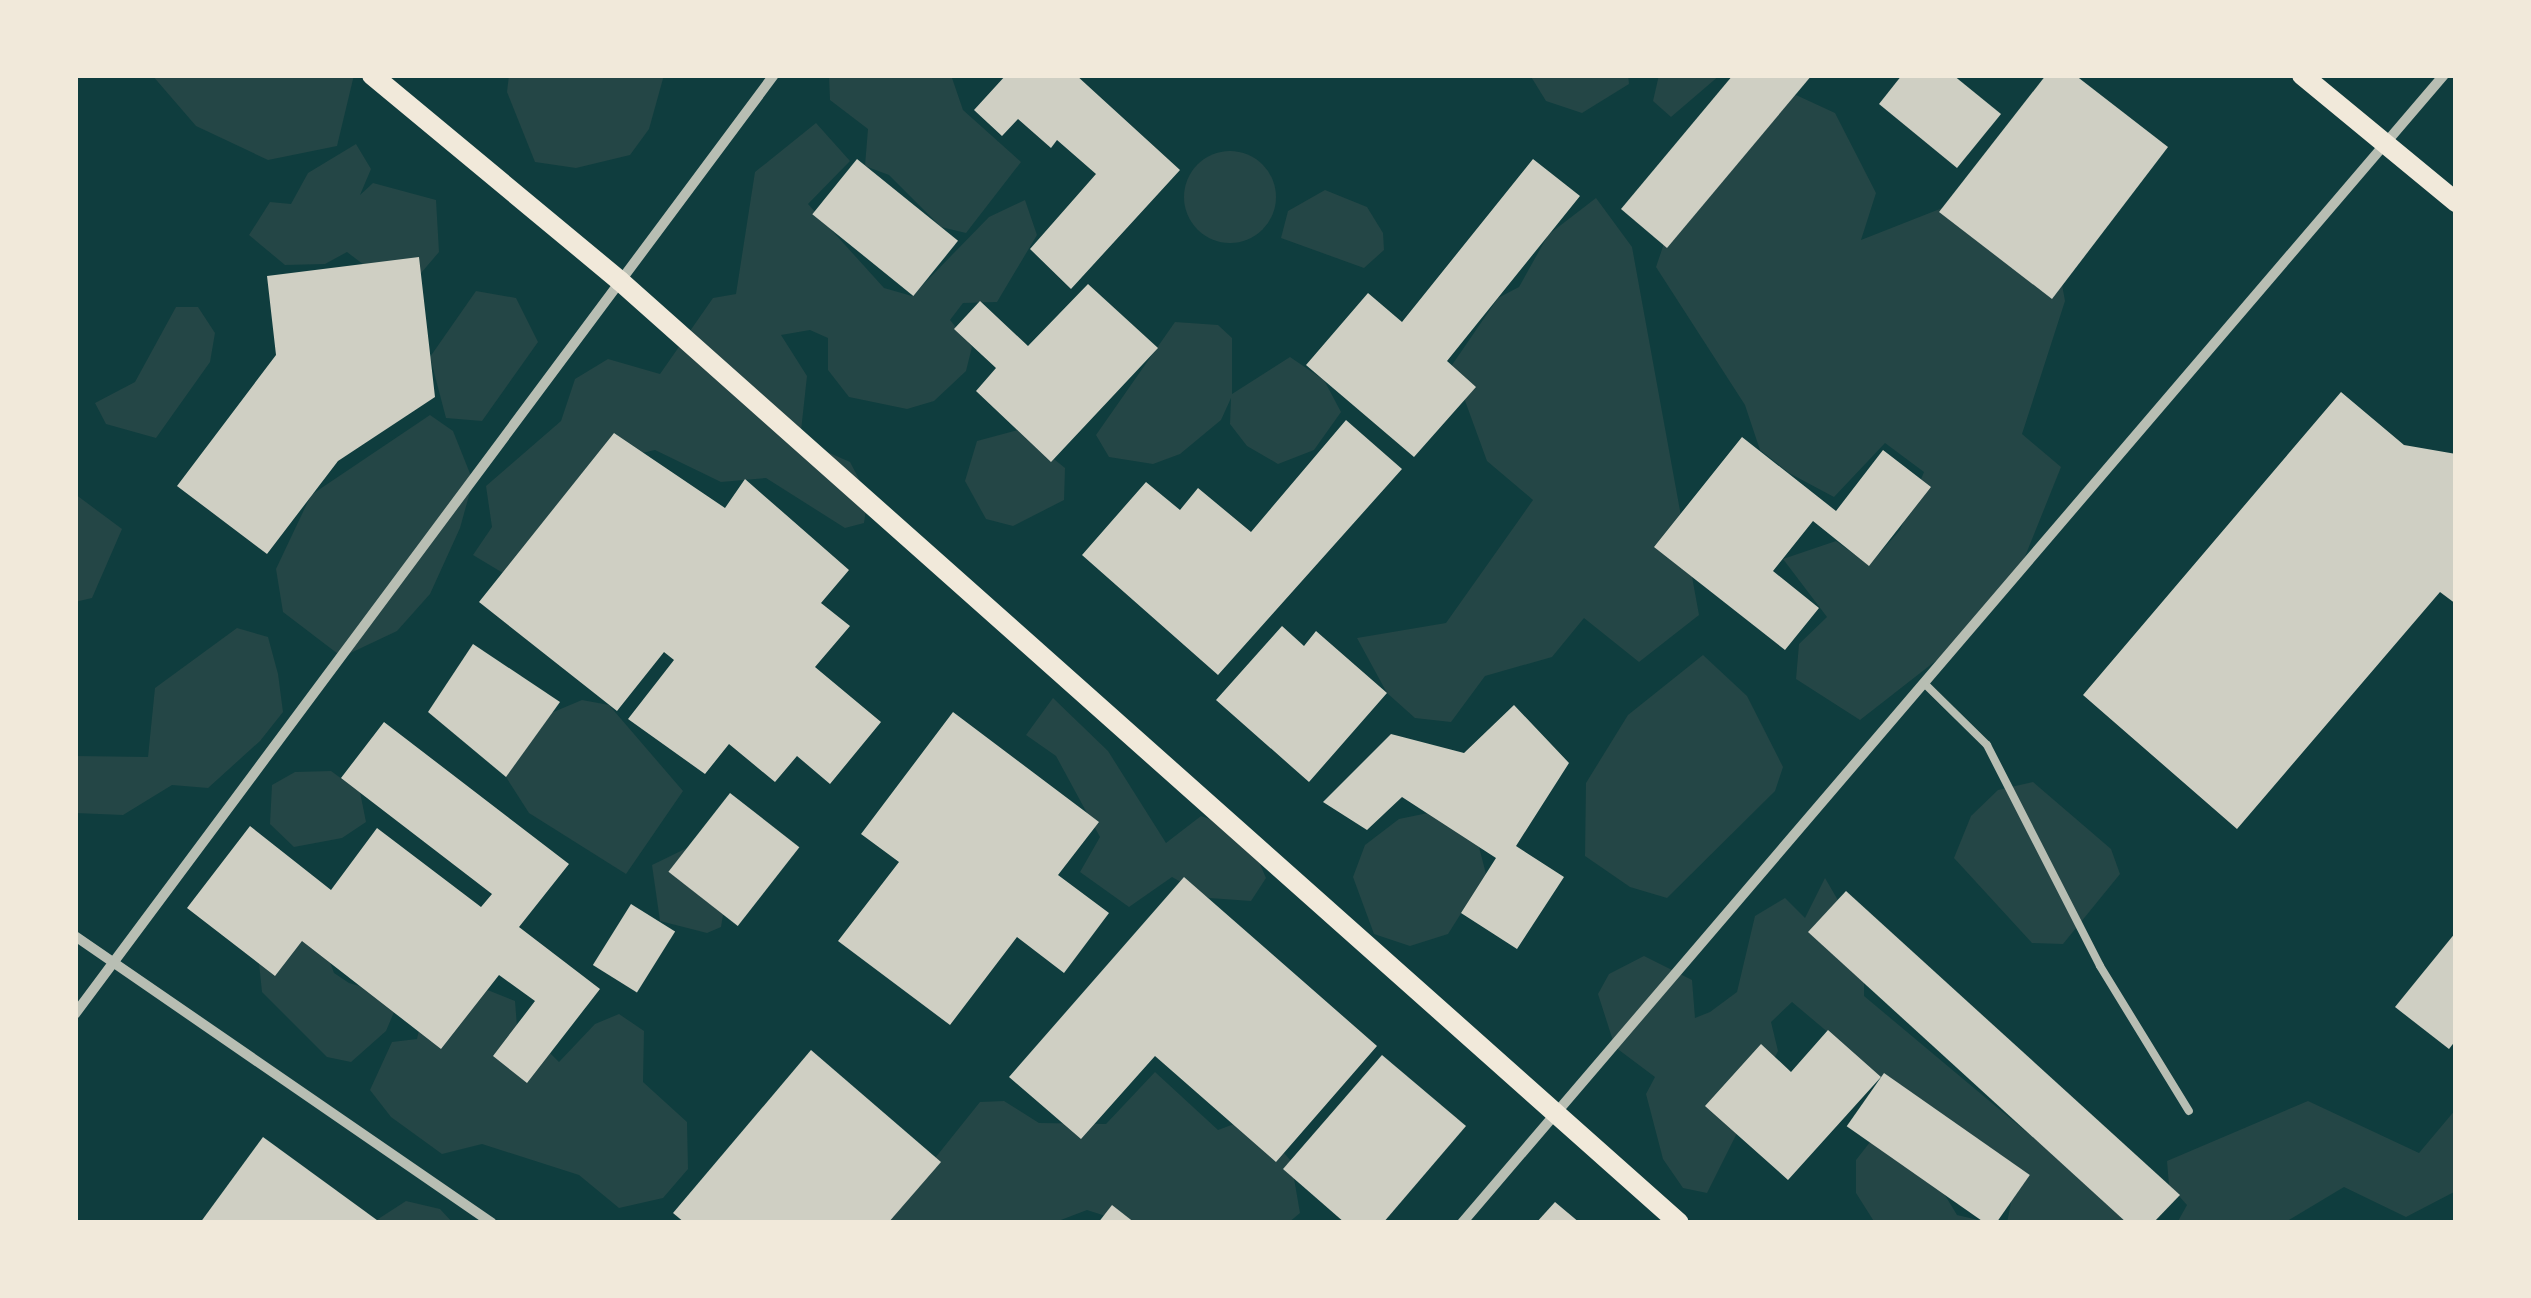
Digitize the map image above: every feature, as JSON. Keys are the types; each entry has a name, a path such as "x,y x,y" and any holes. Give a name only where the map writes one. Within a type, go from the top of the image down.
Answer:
{"main road":[{"path":"372,75 620,281 1679,1223"},
{"path":"2302,75 2456,202"}],"street":[{"path":"75,1014 116,964 774,75"},
{"path":"1462,1223 2444,75"},
{"path":"75,936 492,1223"}],"lane":[{"path":"1925,684 1987,745 2100,966 2188,1111"}],"shaded area":[{"path":"152,75 354,75 337,146 268,160 196,126"},
{"path":"509,75 664,75 649,129 630,155 576,168 535,162 507,92"},
{"path":"829,75 951,75 963,110 1021,162 966,233 941,227 889,175 865,166 868,129 830,100"},
{"path":"1530,75 1628,75 1629,84 1582,113 1546,101"},
{"path":"1659,75 1720,75 1671,117 1653,101"},
{"path":"1796,95 1835,113 1876,193 1861,240 1983,192 2059,268 2065,301 2022,434 2061,467 2018,574 1965,638 1860,720 1796,679 1799,644 1827,617 1783,559 1836,541 1869,565 1900,530 1924,472 1885,443 1834,497 1789,473 1760,450 1745,405 1656,267 1691,164"},
{"path":"816,123 850,161 808,204 884,288 912,296 989,217 1025,200 1037,235 997,302 963,303 950,320 972,347 966,371 934,401 907,409 849,397 828,370 828,338 810,330 781,335 807,376 800,440 850,462 868,496 864,523 845,528 766,478 721,482 655,450 589,465 503,573 473,555 492,527 486,486 561,421 575,379 608,359 660,374 713,298 736,294 755,172"},
{"path":"356,144 371,169 360,195 373,183 436,200 439,252 410,286 389,284 347,252 325,264 285,265 249,235 270,202 291,204 308,173"},
{"path":"1230,151 1247,155 1262,165 1272,180 1276,197 1272,214 1262,229 1247,239 1230,243 1213,239 1198,229 1188,214 1184,197 1188,180 1198,165 1213,155"},
{"path":"1325,190 1367,207 1383,233 1384,250 1364,268 1281,238 1288,211"},
{"path":"1596,198 1632,247 1699,615 1639,662 1584,618 1552,657 1485,676 1451,722 1415,718 1387,693 1357,638 1446,623 1533,500 1487,461 1452,365 1498,298 1519,287 1548,235"},
{"path":"476,291 516,298 538,342 482,421 446,418 430,357"},
{"path":"176,307 198,307 215,333 210,362 156,438 106,424 95,403 135,382"},
{"path":"1175,322 1218,325 1232,338 1232,394 1290,357 1324,380 1341,412 1314,450 1278,464 1247,446 1230,424 1231,398 1221,420 1180,454 1153,464 1109,457 1096,435"},
{"path":"430,415 453,431 473,481 460,528 430,594 397,631 342,657 283,612 276,569 311,495"},
{"path":"1018,430 1065,468 1064,500 1013,526 986,519 965,481 977,441"},
{"path":"75,494 122,529 92,598 75,602"},
{"path":"237,628 268,637 278,674 283,712 260,741 208,788 172,785 123,815 75,813 75,756 148,757 155,688"},
{"path":"1703,655 1747,696 1783,767 1775,791 1667,898 1630,887 1585,856 1586,783 1628,715"},
{"path":"1053,698 1108,751 1166,843 1201,816 1246,832 1266,878 1251,901 1209,898 1172,877 1129,907 1080,872 1100,837 1056,756 1026,735"},
{"path":"582,700 609,705 683,791 626,874 529,813 506,777 551,713"},
{"path":"331,771 360,792 366,822 342,838 294,847 270,824 272,785 295,772"},
{"path":"2033,782 2111,849 2120,874 2063,944 2032,943 1954,858 1971,816 1998,790"},
{"path":"1428,813 1479,847 1486,874 1448,934 1410,946 1374,934 1353,877 1365,845 1399,819"},
{"path":"687,848 732,862 721,927 707,933 660,921 652,865"},
{"path":"1825,878 1864,945 1864,996 2035,1139 2086,1149 2133,1217 2127,1223 2007,1223 2018,1167 1881,1077 1792,1002 1771,1022 1778,1051 1707,1193 1683,1188 1663,1159 1646,1094 1655,1077 1615,1047 1598,994 1609,974 1644,956 1692,980 1695,1018 1710,1012 1737,992 1755,916 1785,898 1805,918"},
{"path":"299,937 322,941 334,973 349,983 400,998 386,1031 351,1062 327,1057 262,992 259,963"},
{"path":"480,987 515,1001 519,1052 547,1050 559,1062 595,1024 619,1014 644,1031 643,1082 687,1122 688,1169 663,1198 619,1208 579,1175 482,1144 442,1154 391,1117 370,1090 392,1042 417,1039 426,1000"},
{"path":"1155,1072 1218,1130 1253,1117 1291,1161 1300,1213 1288,1223 1127,1223 1087,1210 1053,1223 883,1223 980,1102 1004,1101 1039,1123 1106,1124"},
{"path":"2308,1101 2419,1153 2456,1109 2456,1191 2406,1217 2344,1187 2284,1223 2177,1223 2187,1205 2169,1185 2167,1161"},
{"path":"1874,1137 1931,1172 1957,1215 1991,1223 1875,1223 1856,1193 1856,1160"},
{"path":"406,1201 440,1209 453,1223 372,1223"}],"building":[{"path":"1006,75 1076,75 1180,170 1071,289 1030,249 1096,174 1057,140 1051,148 1018,119 1002,136 974,110"},
{"path":"1733,75 1812,75 1667,248 1621,209"},
{"path":"1902,75 1953,75 2001,114 1957,168 1879,104"},
{"path":"2046,75 2075,75 2168,147 2052,299 1939,212"},
{"path":"857,159 958,241 913,296 812,214"},
{"path":"1533,159 1580,196 1447,361 1476,387 1414,457 1306,365 1368,293 1402,322"},
{"path":"419,257 435,397 338,461 267,554 177,486 276,355 267,276"},
{"path":"1088,284 1158,348 1051,462 976,391 996,368 954,329 980,301 1028,346"},
{"path":"2341,392 2404,445 2456,454 2456,604 2440,592 2237,829 2083,695"},
{"path":"1346,420 1402,469 1218,675 1082,555 1146,482 1180,510 1198,488 1251,532"},
{"path":"614,433 725,508 745,479 849,570 821,603 850,626 815,667 881,722 830,784 797,756 775,782 729,744 705,774 628,719 674,660 664,652 617,711 479,602"},
{"path":"1742,437 1836,511 1883,450 1931,487 1869,566 1813,521 1773,571 1819,608 1785,650 1654,547"},
{"path":"1282,626 1304,646 1316,631 1387,693 1309,782 1216,700"},
{"path":"473,644 560,702 506,777 428,712"},
{"path":"1514,705 1569,763 1516,846 1564,877 1517,949 1461,913 1496,858 1402,797 1367,830 1323,802 1391,734 1464,753"},
{"path":"953,712 1099,822 1058,875 1109,913 1064,973 1017,937 950,1025 838,941 899,862 861,834"},
{"path":"384,722 569,864 519,927 600,989 527,1083 493,1056 535,1001 499,975 441,1049 302,941 275,976 187,908 250,826 331,890 377,828 481,907 492,894 341,778"},
{"path":"730,793 799,847 738,926 668,872"},
{"path":"1184,877 1377,1046 1276,1162 1155,1056 1081,1139 1009,1077"},
{"path":"1846,891 2180,1195 2153,1223 2127,1223 1808,932"},
{"path":"631,904 675,932 637,993 593,965"},
{"path":"2456,932 2456,1040 2449,1049 2395,1007"},
{"path":"1828,1030 1881,1077 1788,1180 1705,1106 1761,1044 1791,1072"},
{"path":"811,1050 941,1162 888,1223 685,1223 673,1213"},
{"path":"1382,1055 1466,1126 1383,1223 1345,1223 1283,1169"},
{"path":"1884,1073 2030,1175 1996,1223 1985,1223 1847,1126"},
{"path":"263,1137 381,1223 200,1223"},
{"path":"1555,1202 1580,1223 1536,1223"},
{"path":"1112,1205 1135,1223 1098,1223"}]}
